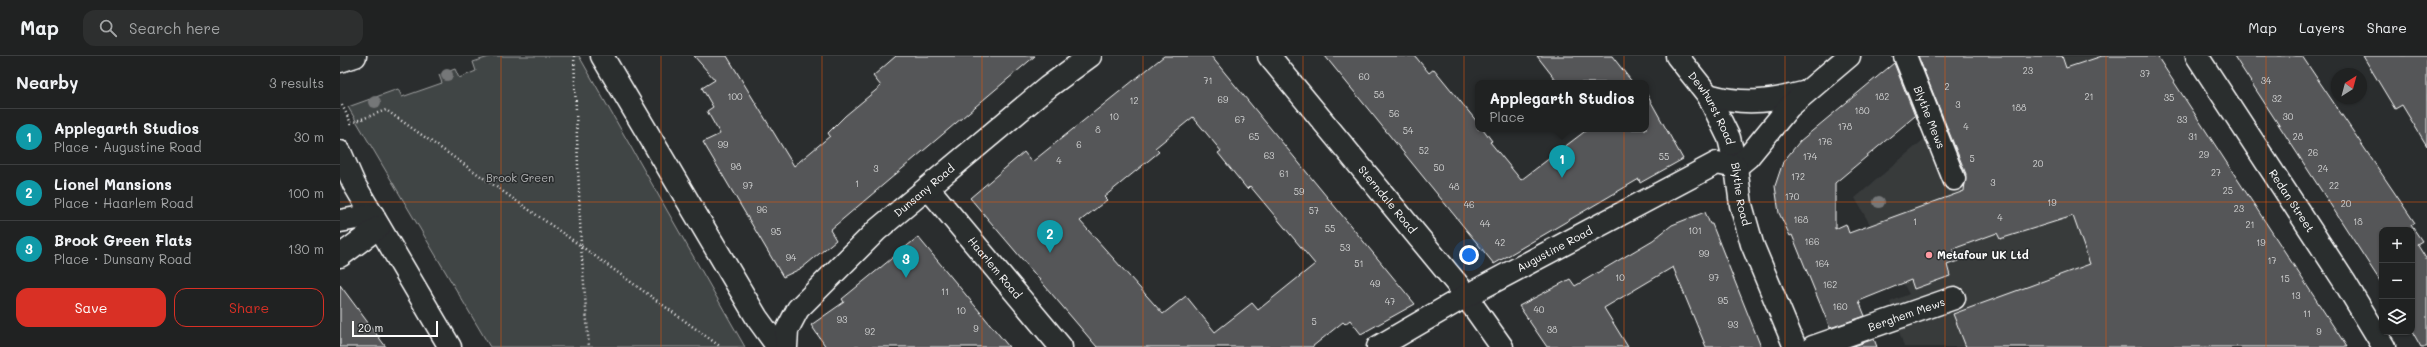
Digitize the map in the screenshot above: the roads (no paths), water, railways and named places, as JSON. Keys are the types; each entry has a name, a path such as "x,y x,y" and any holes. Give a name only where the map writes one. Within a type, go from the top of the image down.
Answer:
{"street":[{"path":"340,62 355,56"},
{"path":"602,56 757,318 778,347"},
{"name":"Dunsany Road","path":"786,347 789,325 798,309 877,230 1048,87 1090,56"},
{"name":"Sterndale Road","path":"1269,56 1466,296 1502,347"},
{"name":"Dewhurst Road","path":"1676,56 1708,95 1729,138 1736,167"},
{"name":"Blythe Road","path":"1795,347 1752,244 1741,204 1736,167 1748,157 1789,107 1849,56"},
{"name":"Blythe Mews","path":"1905,56 1954,179"},
{"name":"Redan Street","path":"2197,56 2344,281 2384,347"},
{"path":"1708,95 1746,103 1764,102 1804,93"},
{"path":"340,152 347,177 376,221 450,347"},
{"name":"Augustine Road","path":"1378,347 1466,296 1716,163 1736,167"},
{"name":"Haarlem Road","path":"928,188 1061,347"},
{"path":"340,221 376,221"},
{"path":"340,256 376,221"},
{"name":"Berghem Mews","path":"1813,347 1954,298"}],"place":[{"name":"Applegarth Studios","path":"1562,178"},
{"name":"Lionel Mansions","path":"1050,253"},
{"name":"Metafour UK Ltd","path":"1929,255"},
{"name":"Brook Green Flats","path":"906,278"}],"park label":[{"name":"Brook Green","path":"520,178"}]}
